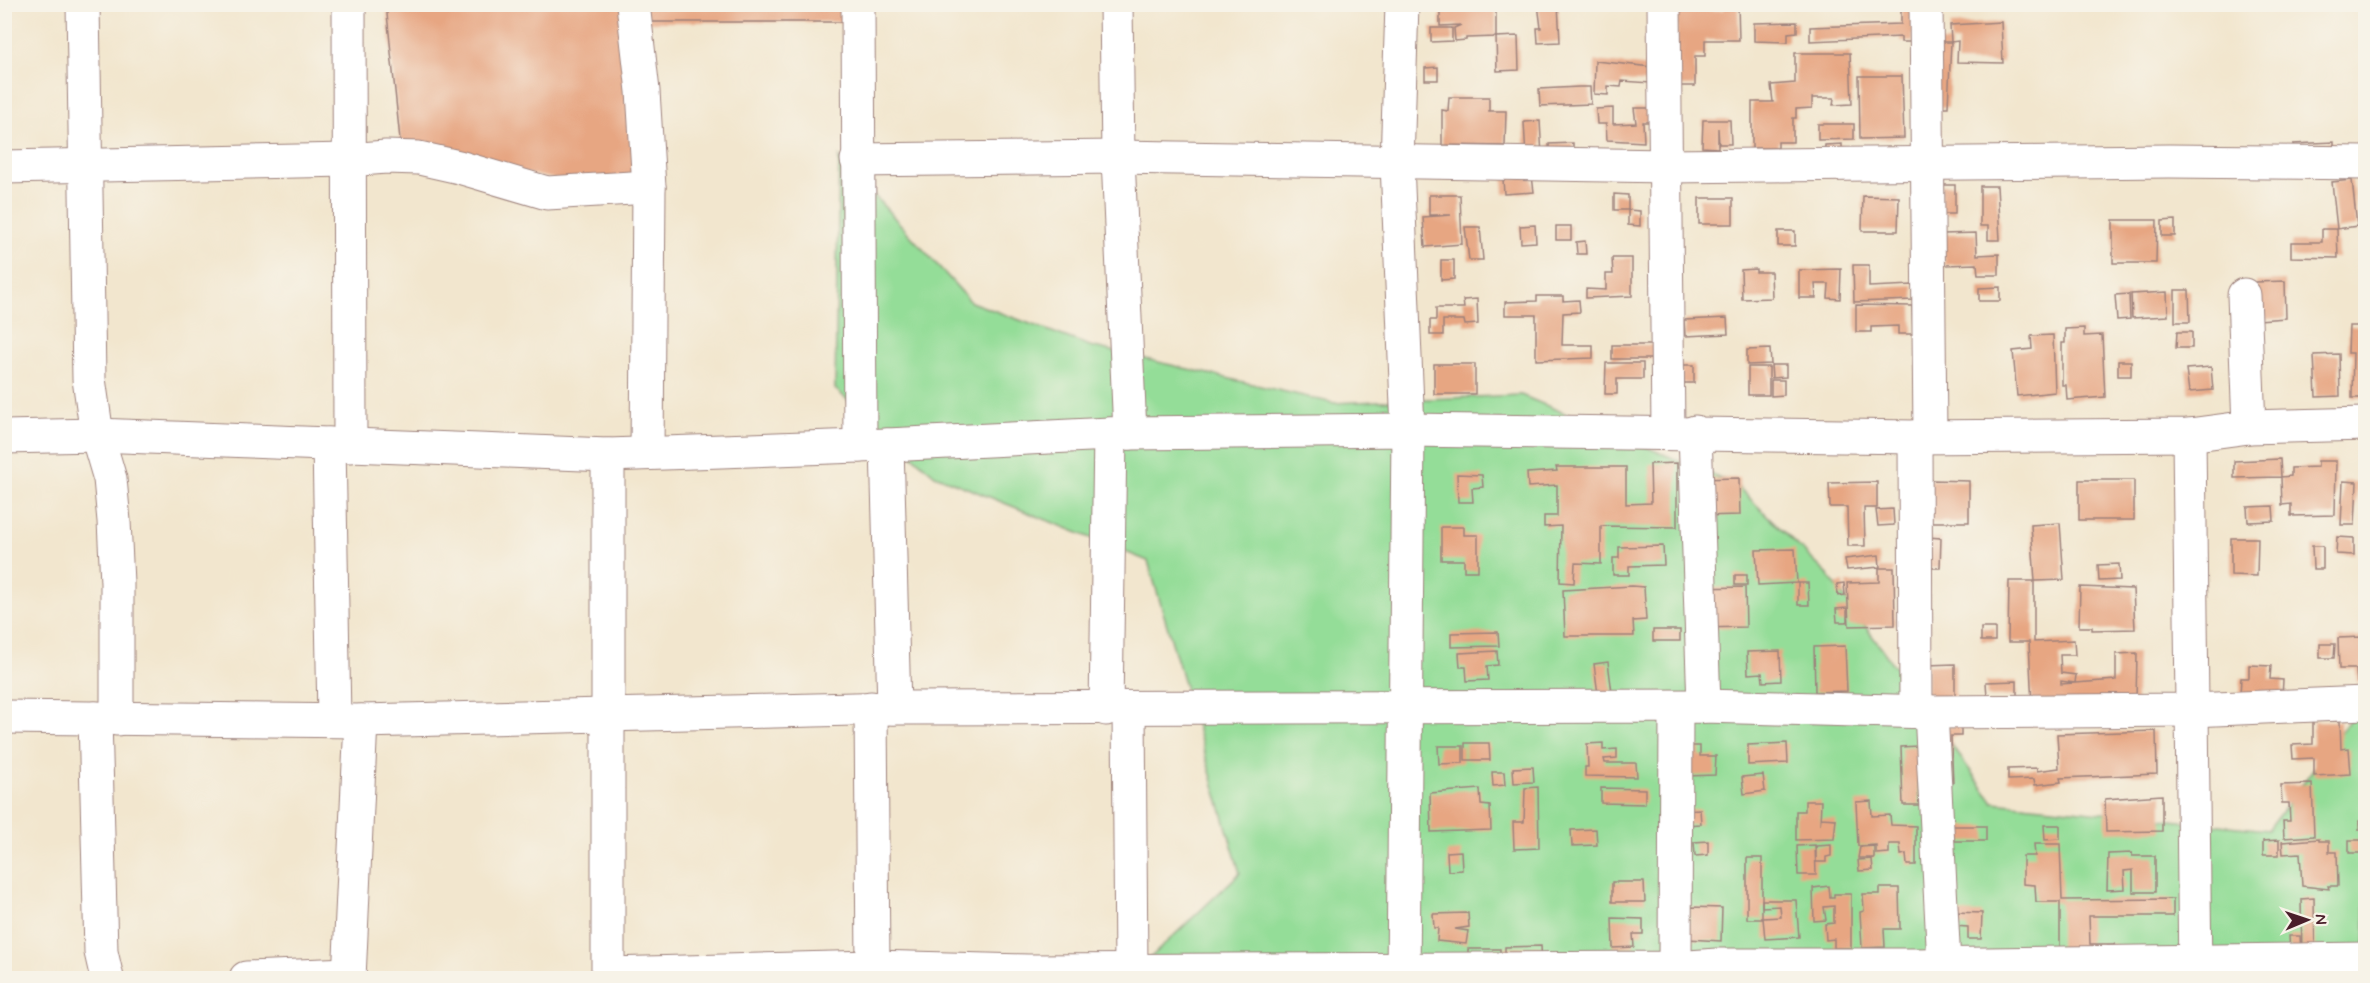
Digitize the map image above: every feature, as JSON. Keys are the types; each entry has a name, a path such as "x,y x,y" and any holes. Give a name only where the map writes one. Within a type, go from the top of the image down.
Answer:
{"street":[{"path":"83,4 89,379 97,435 110,479 117,583 106,718 101,952 107,978"},
{"path":"246,978 349,976 348,720 340,445 348,160 349,4"},
{"path":"633,4 643,91 649,187 647,453"},
{"path":"858,4 857,160 874,445 889,971"},
{"path":"1116,4 1120,433 1116,973"},
{"path":"1402,4 1397,163 1408,430 1403,973"},
{"path":"1664,4 1667,166 1682,433 1690,706 1675,968"},
{"path":"1926,4 1928,162 1923,436 1926,969"},
{"path":"857,160 1118,157 1667,166 1928,162 2366,163"},
{"path":"4,167 419,158 459,167 547,193 649,187"},
{"path":"2244,296 2248,427"},
{"path":"4,437 97,435 608,455 1120,433 1408,430 1923,436 2189,435 2248,427 2366,424"},
{"path":"2189,435 2195,969"},
{"path":"608,455 608,976 889,971 1403,973 1675,968 1717,972 2195,969 2366,959"},
{"path":"4,717 348,720 882,708 1690,706 1923,711 2191,710 2366,703"}],"green space":[{"path":"839,157 971,302 1090,346 1333,403 1521,395 1735,484 1828,575 1993,802 2268,830 2365,699 2365,978 1129,978 1240,873 1148,561 935,475 835,389"}],"building":[{"path":"386,4 623,4 641,180 585,185 401,149"},
{"path":"644,4 854,4 853,22 645,22"},
{"path":"1538,4 1558,4 1560,42 1538,43 1537,28 1541,28"},
{"path":"1723,4 1738,4 1739,40 1705,40 1705,56 1695,56 1695,86 1677,86 1677,11 1723,10"},
{"path":"1901,4 1913,4 1913,42 1901,42 1901,37 1810,41 1810,27 1901,24"},
{"path":"1496,9 1496,37 1466,38 1466,40 1455,41 1454,28 1461,25 1440,26 1440,11"},
{"path":"1797,22 1797,32 1788,33 1788,42 1754,41 1754,23"},
{"path":"2001,22 2003,63 1957,62 1958,41 1951,42 1950,25"},
{"path":"1431,28 1452,28 1452,41 1431,42"},
{"path":"1518,36 1519,70 1497,71 1496,37"},
{"path":"1934,42 1951,42 1948,107 1935,107"},
{"path":"1795,53 1850,53 1852,104 1833,105 1834,98 1812,98 1812,108 1796,109 1796,118 1793,118 1793,142 1778,142 1778,148 1752,148 1752,102 1773,102 1771,85 1795,83"},
{"path":"1595,61 1652,67 1651,83 1622,81 1621,87 1608,86 1608,95 1594,94"},
{"path":"1438,67 1438,80 1425,80 1425,68"},
{"path":"1859,76 1902,76 1904,138 1860,139"},
{"path":"1590,87 1591,104 1540,106 1539,89"},
{"path":"1449,97 1489,97 1489,111 1506,111 1505,146 1442,145 1442,110 1448,111"},
{"path":"1613,108 1613,124 1636,123 1634,108 1649,108 1650,122 1643,122 1644,142 1607,140 1606,124 1597,124 1596,109"},
{"path":"1703,120 1730,120 1731,144 1719,144 1718,128 1718,148 1702,147"},
{"path":"1540,121 1542,156 1526,157 1524,122"},
{"path":"1818,124 1854,124 1854,139 1818,140"},
{"path":"2334,142 2334,156 2293,157 2293,144"},
{"path":"1573,143 1573,158 1550,159 1549,144"},
{"path":"1842,144 1842,161 1824,161 1825,145"},
{"path":"1532,176 1534,192 1504,194 1503,179"},
{"path":"2352,180 2357,226 2337,229 2332,182"},
{"path":"1941,185 1955,185 1955,214 1941,214"},
{"path":"1980,186 1997,186 2000,240 1988,240 1988,226 1980,226"},
{"path":"1614,194 1628,195 1628,210 1614,210"},
{"path":"1429,195 1460,195 1462,244 1425,247 1423,217 1451,215 1429,215"},
{"path":"1863,196 1899,197 1898,231 1862,231"},
{"path":"1699,198 1733,198 1733,224 1699,224"},
{"path":"1628,210 1640,211 1640,226 1628,225"},
{"path":"2113,220 2157,220 2156,263 2113,263"},
{"path":"2175,220 2175,236 2162,236 2162,221"},
{"path":"1535,225 1536,242 1521,243 1520,226"},
{"path":"1556,226 1571,226 1571,240 1556,240"},
{"path":"1465,227 1480,227 1483,260 1469,260"},
{"path":"2322,229 2337,229 2338,258 2291,257 2291,242 2322,242"},
{"path":"1778,231 1795,231 1795,246 1778,246"},
{"path":"1976,233 1977,255 1999,254 1999,275 1978,275 1977,264 1945,265 1943,234"},
{"path":"1585,241 1586,254 1577,254 1576,242"},
{"path":"1612,258 1632,258 1632,296 1586,298 1586,289 1606,290 1606,274 1613,274"},
{"path":"1441,260 1454,260 1454,279 1441,280"},
{"path":"1853,265 1869,265 1869,287 1913,285 1914,300 1854,302"},
{"path":"1756,269 1756,272 1771,272 1772,298 1742,299 1741,270"},
{"path":"1841,269 1840,299 1828,298 1829,284 1815,284 1816,298 1799,298 1799,270"},
{"path":"2285,281 2286,318 2258,320 2256,282"},
{"path":"2000,287 2000,301 1979,301 1979,288"},
{"path":"2175,290 2189,290 2190,322 2175,322"},
{"path":"2167,292 2168,316 2132,318 2131,294"},
{"path":"2129,294 2130,319 2117,320 2115,295"},
{"path":"1537,296 1563,296 1563,301 1579,300 1580,312 1563,313 1562,345 1593,345 1593,358 1536,360 1536,315 1505,315 1505,302 1537,301"},
{"path":"1477,299 1478,324 1465,325 1464,320 1443,320 1443,335 1430,335 1430,320 1436,320 1436,308 1464,308 1463,300"},
{"path":"1856,305 1912,306 1913,334 1898,334 1898,326 1871,327 1871,332 1856,332"},
{"path":"1727,318 1728,334 1685,336 1684,320"},
{"path":"2349,326 2366,326 2366,398 2352,398 2353,353 2348,353"},
{"path":"2084,328 2084,336 2102,335 2105,397 2067,400 2066,385 2062,385 2062,343 2065,343 2065,329"},
{"path":"2177,332 2192,332 2192,348 2176,348"},
{"path":"2053,335 2055,392 2017,396 2013,351 2032,349 2031,336"},
{"path":"1612,345 1655,345 1656,359 1612,359"},
{"path":"1770,349 1771,364 1747,365 1747,350"},
{"path":"2339,354 2340,396 2316,397 2314,355"},
{"path":"2118,361 2131,361 2131,376 2118,376"},
{"path":"1606,363 1643,363 1643,379 1617,379 1617,394 1605,394"},
{"path":"1434,364 1475,364 1475,394 1434,394"},
{"path":"1681,365 1694,365 1694,383 1681,383"},
{"path":"1771,365 1786,365 1786,377 1772,378"},
{"path":"1748,367 1769,367 1769,395 1748,395"},
{"path":"2211,367 2213,390 2189,392 2186,369"},
{"path":"1771,380 1784,380 1784,395 1771,396"},
{"path":"2280,459 2281,477 2234,478 2234,461"},
{"path":"2318,461 2336,461 2335,515 2291,516 2291,504 2282,505 2281,477 2291,476 2291,468 2318,467"},
{"path":"1677,463 1677,527 1601,526 1601,564 1575,563 1574,583 1560,582 1561,526 1544,527 1544,516 1557,516 1557,485 1528,487 1527,473 1557,471 1556,467 1626,467 1626,504 1651,503 1650,464"},
{"path":"1457,474 1482,475 1483,487 1472,488 1473,502 1458,502"},
{"path":"1739,478 1740,515 1699,516 1698,479"},
{"path":"1931,480 1969,481 1969,522 1924,522"},
{"path":"2079,480 2134,480 2134,520 2079,520"},
{"path":"2343,481 2357,482 2355,525 2341,525"},
{"path":"1877,482 1877,508 1864,508 1865,546 1848,546 1847,507 1830,507 1829,483"},
{"path":"2273,506 2274,521 2248,522 2247,507"},
{"path":"1893,509 1894,525 1878,526 1876,510"},
{"path":"2060,523 2064,580 2035,581 2031,525"},
{"path":"1441,527 1464,527 1464,535 1478,535 1478,571 1464,571 1464,560 1441,560"},
{"path":"1927,537 1941,538 1940,568 1926,568"},
{"path":"2337,537 2354,538 2354,555 2336,554"},
{"path":"2231,538 2258,538 2257,576 2231,575"},
{"path":"1663,546 1664,565 1629,566 1629,575 1613,575 1613,558 1619,558 1619,547"},
{"path":"2312,546 2323,546 2323,569 2313,569"},
{"path":"1795,549 1797,583 1758,585 1756,550"},
{"path":"1879,555 1880,567 1847,570 1845,559"},
{"path":"2119,564 2120,580 2099,581 2098,565"},
{"path":"1879,568 1894,568 1895,625 1849,626 1847,583 1879,582"},
{"path":"1735,575 1747,575 1747,585 1735,585"},
{"path":"2009,581 2034,581 2034,642 2074,640 2075,655 2060,655 2061,673 2076,675 2075,683 2116,680 2116,654 2137,653 2136,701 2032,707 2029,642 2008,642"},
{"path":"1798,583 1808,583 1809,605 1798,605"},
{"path":"1844,583 1845,595 1838,596 1837,584"},
{"path":"1644,587 1646,620 1633,621 1634,636 1565,636 1563,590"},
{"path":"1745,587 1746,627 1698,628 1697,588"},
{"path":"2080,587 2133,589 2135,629 2092,630 2092,627 2079,627"},
{"path":"1847,608 1847,622 1837,622 1836,609"},
{"path":"1981,628 1995,628 1995,641 1981,641"},
{"path":"1653,630 1680,630 1680,641 1653,641"},
{"path":"1498,632 1499,646 1451,647 1451,633"},
{"path":"2363,637 2366,681 2357,682 2356,669 2339,669 2338,638"},
{"path":"2320,644 2335,644 2334,658 2320,658"},
{"path":"1845,646 1847,691 1815,692 1814,647"},
{"path":"1497,651 1498,665 1487,666 1488,680 1467,681 1466,667 1460,667 1459,653"},
{"path":"1780,651 1781,681 1763,682 1762,673 1748,674 1747,652"},
{"path":"1608,662 1613,700 1599,702 1594,664"},
{"path":"1955,664 1955,698 1927,698 1927,665"},
{"path":"2249,665 2271,666 2270,679 2283,680 2282,697 2240,695 2241,678 2249,678"},
{"path":"2017,681 2017,696 1987,697 1986,682"},
{"path":"2313,721 2340,721 2341,749 2349,748 2351,774 2314,776 2314,758 2293,759 2292,745 2313,744"},
{"path":"1961,724 1961,736 1951,736 1953,783 1937,783 1936,731"},
{"path":"2156,731 2157,774 2060,778 2061,782 2035,785 2034,779 2008,780 2008,769 2037,768 2037,771 2059,768 2057,734"},
{"path":"1465,743 1489,743 1490,760 1465,760"},
{"path":"1603,743 1603,750 1617,749 1617,758 1604,759 1605,763 1636,763 1637,777 1585,776 1585,767 1588,767 1587,744"},
{"path":"1787,743 1788,763 1748,765 1748,745"},
{"path":"1438,746 1463,746 1463,763 1439,764"},
{"path":"1687,746 1700,746 1700,756 1716,756 1715,775 1687,776"},
{"path":"1917,746 1919,805 1903,805 1901,747"},
{"path":"1533,767 1534,782 1514,783 1513,768"},
{"path":"1492,772 1504,772 1505,785 1493,786"},
{"path":"1763,775 1765,791 1744,794 1742,777"},
{"path":"2312,784 2314,836 2284,838 2283,821 2290,821 2289,803 2282,803 2281,785"},
{"path":"1538,787 1539,848 1514,849 1513,822 1524,822 1525,788"},
{"path":"1601,788 1645,789 1645,804 1601,803"},
{"path":"1480,789 1481,805 1490,806 1491,830 1431,832 1430,793"},
{"path":"2162,795 2162,831 2106,832 2105,799"},
{"path":"1805,801 1821,801 1820,825 1821,818 1836,819 1834,839 1796,840 1796,811 1805,811"},
{"path":"1871,801 1872,816 1890,815 1891,825 1916,826 1916,865 1907,865 1906,854 1901,855 1900,844 1889,844 1889,853 1876,854 1876,845 1858,846 1856,802"},
{"path":"1700,809 1701,824 1684,825 1683,810"},
{"path":"2359,821 2366,821 2366,830 2359,830"},
{"path":"2044,825 2060,825 2060,839 2045,840"},
{"path":"1952,826 1986,826 1986,841 1952,841"},
{"path":"1596,829 1597,845 1572,846 1571,830"},
{"path":"2319,839 2319,841 2329,841 2329,852 2337,852 2338,886 2328,886 2329,889 2302,886 2300,853 2283,854 2282,842"},
{"path":"2279,840 2279,855 2263,855 2263,841"},
{"path":"2349,840 2366,840 2366,853 2349,853"},
{"path":"1708,841 1708,855 1695,856 1694,842"},
{"path":"2034,844 2060,844 2062,900 2173,899 2173,916 2089,916 2090,944 2115,944 2114,958 2060,959 2060,902 2036,902 2035,885 2023,884 2023,856 2035,856"},
{"path":"1815,845 1816,875 1798,875 1797,846"},
{"path":"1831,845 1831,856 1826,857 1826,862 1816,862 1816,846"},
{"path":"1874,846 1874,858 1858,858 1860,847"},
{"path":"1461,851 1462,870 1448,871 1447,852"},
{"path":"2132,853 2132,856 2155,856 2155,892 2133,892 2133,870 2124,871 2125,889 2107,890 2108,854"},
{"path":"1747,858 1762,858 1762,919 1747,919"},
{"path":"1872,859 1873,870 1859,871 1858,860"},
{"path":"1612,882 1644,882 1645,902 1612,902"},
{"path":"1829,886 1830,897 1834,897 1834,894 1851,894 1851,948 1834,948 1834,939 1826,940 1825,924 1834,923 1834,906 1824,907 1826,920 1814,921 1813,888"},
{"path":"1880,888 1899,888 1900,929 1884,929 1885,947 1862,948 1860,912 1864,911 1863,894 1880,894"},
{"path":"2314,898 2315,956 2302,956 2301,899"},
{"path":"1762,900 1796,900 1799,937 1765,939 1763,918 1781,917 1780,906 1762,907"},
{"path":"1690,907 1722,908 1721,941 1688,939"},
{"path":"1954,912 1982,913 1981,939 1968,939 1968,927 1953,926"},
{"path":"1468,913 1469,927 1455,929 1468,931 1466,944 1437,941 1438,928 1434,928 1433,914"},
{"path":"1612,918 1643,919 1643,934 1633,934 1634,947 1613,948"},
{"path":"2289,936 2300,936 2301,955 2290,955"},
{"path":"1541,946 1542,962 1505,963 1505,947"},
{"path":"1468,949 1500,949 1500,962 1468,962"}]}
